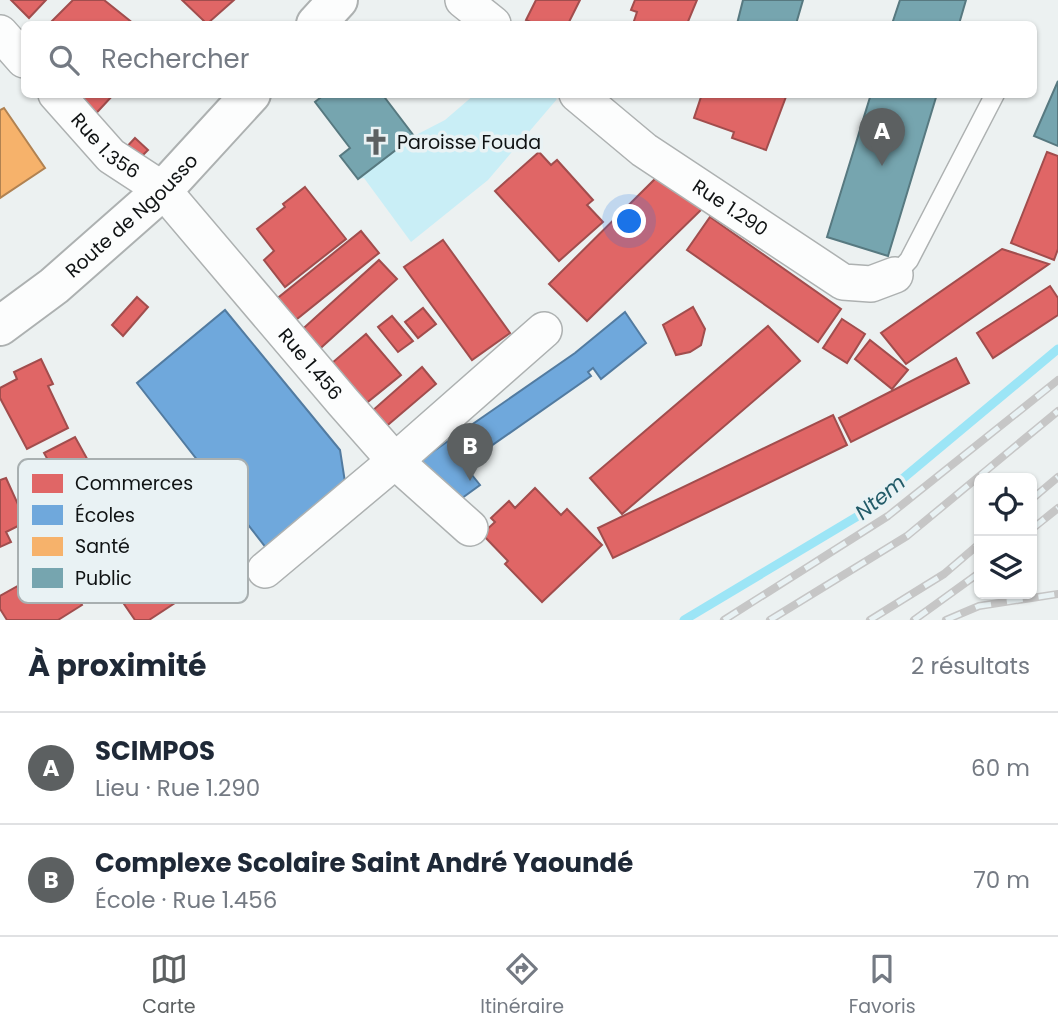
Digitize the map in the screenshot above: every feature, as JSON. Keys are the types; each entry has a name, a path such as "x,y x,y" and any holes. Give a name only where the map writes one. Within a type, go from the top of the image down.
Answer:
{"main road":[{"path":"319,21 338,0"},
{"name":"Route de Ngousso","path":"0,326 54,286 163,190 247,98"}],"street":[{"path":"463,0 489,21"},
{"path":"0,33 21,57"},
{"name":"Rue 1.356","path":"60,98 111,156 163,190"},
{"name":"Rue 1.290","path":"582,98 644,150 843,282 871,284 895,275"},
{"name":"Rue 1.456","path":"163,190 395,461 470,528"},
{"path":"265,570 395,461 544,330"}],"lane":[{"path":"895,275 909,260 993,98"}],"shaded area":[{"path":"471,98 557,99 488,180 411,242 364,178 358,179 414,136 445,120"}],"building: Commerces":[{"path":"11,0 46,0 29,18"},
{"path":"73,0 104,0 130,21 52,21"},
{"path":"182,0 234,0 210,21 204,21"},
{"path":"536,0 580,0 570,21 526,20"},
{"path":"635,0 697,0 688,21 634,21 637,12 631,10"},
{"path":"73,98 110,98 88,122"},
{"path":"701,98 786,98 766,150 732,138 734,132 694,118"},
{"path":"135,138 148,150 135,163 123,151"},
{"path":"539,152 551,165 557,160 593,200 587,205 603,222 559,261 495,191"},
{"path":"1047,152 1058,156 1058,249 1054,260 1011,243"},
{"path":"664,170 703,208 587,321 549,284"},
{"path":"305,187 346,239 285,287 264,260 274,251 257,229"},
{"path":"710,217 841,309 818,342 687,250"},
{"path":"361,231 379,253 292,323 274,301"},
{"path":"443,240 510,333 472,360 404,267"},
{"path":"1002,249 1049,264 906,364 881,333"},
{"path":"379,260 397,279 314,354 296,335"},
{"path":"1050,286 1058,298 1058,315 993,358 977,333"},
{"path":"137,297 148,307 123,336 112,325"},
{"path":"693,307 705,329 701,345 690,352 676,355 663,325"},
{"path":"423,308 436,324 418,338 405,322"},
{"path":"392,316 413,341 398,352 378,327"},
{"path":"842,319 865,334 847,363 823,348"},
{"path":"768,326 800,361 622,514 590,478"},
{"path":"366,334 401,375 359,409 325,369"},
{"path":"870,340 908,370 892,389 855,359"},
{"path":"956,358 969,383 851,442 839,418"},
{"path":"41,359 53,384 48,386 68,428 27,449 0,398 0,388 17,379 14,372"},
{"path":"422,367 436,384 376,435 363,419"},
{"path":"833,415 847,445 613,558 598,528"},
{"path":"75,437 87,459 47,459 44,453"},
{"path":"6,478 18,504 18,526 6,532 11,542 0,547 0,480"},
{"path":"535,488 561,515 567,509 602,545 542,602 505,564 508,561 482,534 495,522 491,518 509,501 515,508"},
{"path":"18,586 18,603 82,605 58,620 7,620 0,609 0,596"},
{"path":"123,603 175,603 149,620 135,620"}],"building: Écoles":[{"path":"225,310 340,450 345,482 267,549 248,525 248,459 197,459 137,383"},
{"path":"625,312 646,343 601,379 593,368 588,372 591,376 464,465 480,485 454,504 418,462 575,353"}],"building: Santé":[{"path":"4,108 45,168 0,198 0,110"}],"building: Public":[{"path":"743,0 803,0 797,21 738,21"},
{"path":"900,0 966,0 960,21 893,21"},
{"path":"1058,81 1058,146 1034,136"},
{"name":"Paroisse Fouda","path":"320,98 385,98 414,136 358,179 340,156 350,148 315,102"},
{"path":"870,98 936,98 888,256 827,237"}],"waterway":[{"name":"Ntem","path":"684,620 858,516 1058,349"}],"railway":[{"path":"724,620 888,516 1058,380"},
{"path":"770,620 907,536 1058,411"},
{"path":"1037,495 1058,477"},
{"path":"1037,525 1058,508"},
{"path":"870,620 944,574 974,548"},
{"path":"914,620 974,577"},
{"path":"946,620 979,606 1058,594"}],"place":[{"name":"Paroisse Fouda","path":"376,142"},
{"name":"SCIMPOS","path":"882,166"},
{"name":"Complexe Scolaire Saint André Yaoundé","path":"470,481"}]}
